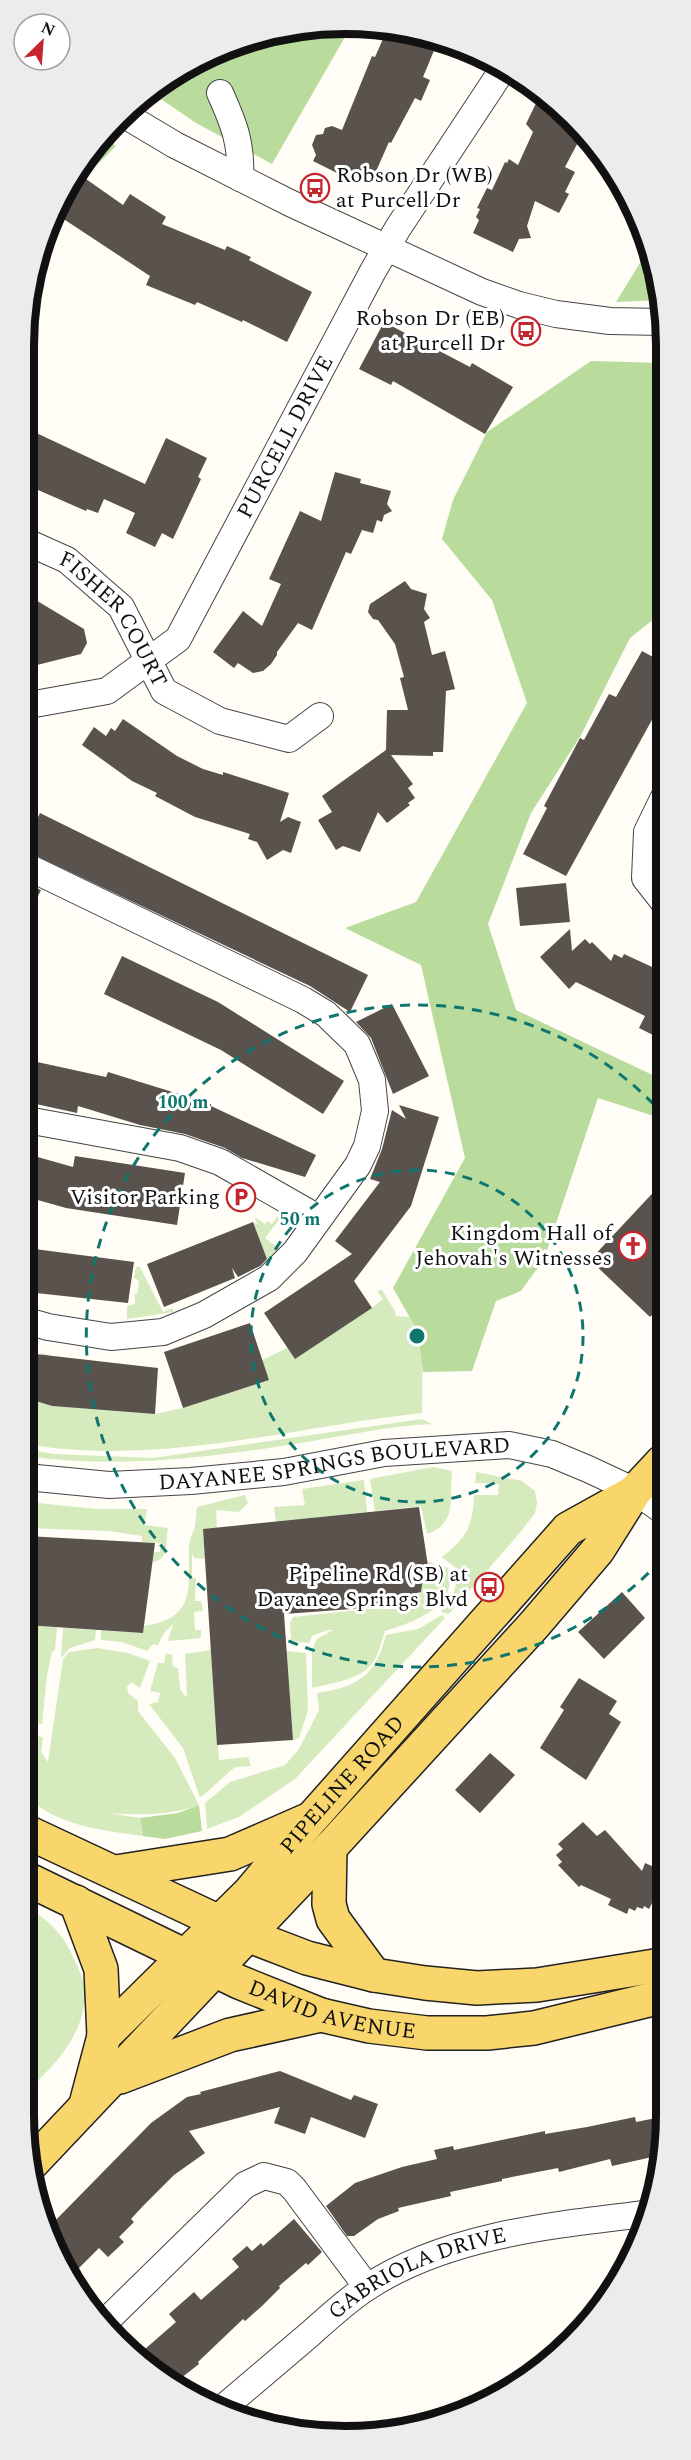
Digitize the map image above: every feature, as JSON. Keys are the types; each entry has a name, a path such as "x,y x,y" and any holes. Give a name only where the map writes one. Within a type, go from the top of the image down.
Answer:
{"main road":[{"name":"PIPELINE ROAD","path":"86,2105 104,2036 185,1955 233,1929 330,1848 526,1633 598,1550 635,1491 656,1468"},
{"name":"PIPELINE ROAD","path":"37,2157 215,1971 249,1893 312,1818 568,1529 635,1491"},
{"path":"116,1872 230,1854 312,1818"},
{"name":"DAVID AVENUE","path":"34,1835 233,1929 307,1958 374,1975 477,1988 537,1985 656,1966"},
{"path":"330,1848 329,1904 333,1919 374,1975"},
{"name":"DAVID AVENUE","path":"34,1882 215,1971 321,2015 369,2026 427,2033 487,2033 534,2028 656,1998"},
{"path":"76,1902 101,1969 104,2036"},
{"path":"112,2079 230,2035 321,2015"}],"street":[{"name":"PURCELL DRIVE","path":"34,704 107,691 178,639 387,248 499,75"},
{"path":"220,93 234,123 241,152 240,178"},
{"path":"132,120 175,146 450,279 519,305 556,314 610,321 656,322"},
{"name":"FISHER COURT","path":"34,545 67,560 121,607 164,691 220,721 289,740 320,716"},
{"path":"656,813 647,832 645,878 656,892"},
{"path":"34,870 303,1000 326,1014 357,1044 372,1080 375,1111 368,1146 358,1165 269,1278 204,1315 163,1332 111,1337 34,1323"},
{"path":"34,1120 180,1148 220,1162 318,1218"},
{"name":"DAYANEE SPRINGS BOULEVARD","path":"34,1479 109,1485 191,1481 284,1472 384,1453 509,1445 552,1455 635,1491 656,1506"},
{"path":"110,2317 245,2185 264,2176 287,2182 294,2189 367,2287"},
{"name":"GABRIOLA DRIVE","path":"230,2403 367,2287 409,2266 452,2248 506,2233 640,2215"}],"green space":[{"path":"347,34 272,164 196,123 158,97 190,76 246,51 285,40"},
{"path":"110,142 116,146 83,179"},
{"path":"644,257 653,300 616,302"},
{"path":"591,361 656,363 656,617 630,638 581,735 531,813 488,924 516,1010 656,1077 656,1117 598,1098 544,1259 521,1291 496,1301 472,1371 423,1372 418,1332 393,1288 465,1158 421,965 345,928 416,902 527,703 492,600 442,539 453,500 487,432"},
{"path":"283,1209 286,1211 265,1238 280,1252 268,1262 253,1222 257,1224 255,1217 265,1224 267,1221 272,1224"},
{"path":"136,1267 140,1267 163,1312 172,1308 174,1312 127,1319 127,1306 135,1304 135,1294 137,1294 139,1281 134,1278"},
{"path":"382,1290 396,1316 410,1317 415,1328 422,1363 422,1413 175,1448 126,1451 76,1450 34,1445 34,1376 42,1353 54,1357 50,1406 155,1414 183,1408 269,1380 262,1360 372,1308 383,1299 377,1291"},
{"path":"422,1419 432,1424 164,1460 95,1462 61,1460 34,1457 34,1450 54,1454 153,1458"},
{"path":"433,1467 452,1471 448,1517 437,1529 427,1534 421,1506 375,1511 370,1479"},
{"path":"476,1472 522,1481 535,1491 537,1503 535,1513 518,1535 449,1614 441,1612 454,1592 456,1568 442,1557 457,1544 467,1530 472,1515 474,1495 498,1495 499,1484 475,1483"},
{"path":"364,1480 367,1512 276,1522 274,1507 305,1505 302,1489"},
{"path":"245,1495 248,1503 239,1512 216,1510 217,1528 203,1529 205,1559 194,1558 192,1553 192,1578 196,1578 195,1601 201,1601 203,1611 194,1612 195,1630 201,1630 201,1638 168,1641 173,1624 164,1633 158,1645 153,1644 147,1651 122,1642 101,1640 101,1630 143,1633 144,1626 161,1622 173,1616 181,1608 188,1588 189,1546 195,1528 197,1507"},
{"path":"34,1503 97,1509 147,1509 144,1525 168,1528 166,1550 162,1558 152,1562 153,1552 160,1552 161,1543 142,1542 142,1536 108,1531 34,1528"},
{"path":"428,1562 448,1568 450,1582 441,1603 432,1611 408,1623 385,1631 375,1658 365,1671 342,1681 312,1688 312,1650 317,1639 333,1630 312,1636 309,1643 291,1641 290,1623 293,1617 406,1605 408,1595 421,1592 423,1579 431,1579"},
{"path":"442,1615 445,1618 295,1779 239,1817 207,1829 205,1803 230,1782 285,1765 299,1749 319,1710 317,1693 343,1687 363,1677 377,1661 386,1635 418,1629"},
{"path":"34,1626 57,1627 55,1650 52,1652 47,1675 42,1724 34,1723"},
{"path":"63,1628 96,1630 95,1640 70,1648 61,1658"},
{"path":"98,1648 128,1653 150,1661 140,1688 131,1682 127,1687 128,1693 138,1701 138,1711 175,1758 199,1805 154,1814 107,1813 140,1818 143,1836 80,1825 64,1820 34,1802 34,1736 43,1737 41,1752 48,1762 63,1659 69,1652"},
{"path":"211,1650 219,1760 248,1757 251,1766 235,1767 200,1798 183,1748 149,1704 158,1702 160,1693 150,1691 158,1663 164,1663 166,1653 172,1655 173,1667 178,1668 180,1688 187,1696 185,1654"},
{"path":"286,1651 306,1653 308,1710 299,1738 293,1740"},
{"path":"199,1805 202,1831 165,1839 143,1836 140,1818 178,1813"},
{"path":"34,1912 54,1928 70,1950 81,1976 85,1994 79,2024 73,2037 46,2072 34,2083"}],"building":[{"path":"384,37 435,48 423,77 430,80 421,101 415,98 391,143 389,142 373,178 365,175 363,179 348,172 343,176 313,161 316,155 312,145 316,135 323,134 325,128 332,126 342,130 372,56 375,57"},
{"path":"537,101 579,140 565,167 575,172 565,192 569,194 559,213 535,201 527,226 531,238 519,239 513,252 473,233 479,220 476,217 480,209 477,208 487,188 492,190 505,162 507,163 509,159 518,165 533,132 526,124"},
{"path":"86,179 123,205 130,194 166,217 162,224 225,250 227,246 251,257 249,260 312,292 287,342 243,320 242,322 197,302 195,305 146,285 150,276 62,218 72,199"},
{"path":"384,322 470,367 472,363 513,387 485,434 393,381 391,385 359,369"},
{"path":"34,432 145,484 166,438 207,458 198,477 201,479 173,539 162,533 155,547 126,533 135,513 104,499 98,513 87,509 86,511 34,488"},
{"path":"335,472 361,479 360,483 391,491 387,504 392,511 384,515 382,522 377,520 373,533 362,530 351,554 346,552 312,630 298,623 271,664 263,671 253,673 238,663 234,668 213,652 243,611 262,626 281,584 269,579 300,511 321,521"},
{"path":"405,581 411,589 427,594 424,609 430,618 424,622 432,655 445,651 455,689 446,691 443,752 433,752 433,756 391,755 413,784 408,788 415,798 408,803 410,805 387,823 378,812 360,852 343,846 336,850 318,820 332,812 322,796 386,750 387,710 408,710 400,678 404,677 395,644 378,620 373,619 368,612 370,604"},
{"path":"34,599 84,629 87,643 81,654 37,665 34,653"},
{"path":"642,651 656,659 656,713 566,876 523,854 547,808 544,806 580,738 584,740 609,694 616,697"},
{"path":"123,719 177,756 203,769 223,775 223,772 289,793 280,822 288,817 301,822 291,853 283,850 267,860 257,842 248,839 250,834 195,817 155,796 157,793 132,781 82,745 94,727 106,736 111,728 115,731"},
{"path":"40,813 368,975 350,1012 310,986 34,855 34,826"},
{"path":"566,883 570,922 520,926 516,888"},
{"path":"34,887 41,890 34,905"},
{"path":"570,929 572,951 585,939 590,944 592,942 611,961 614,954 622,958 624,954 656,969 656,1036 639,1028 645,1016 576,982 569,989 540,957"},
{"path":"122,956 218,1002 344,1081 323,1114 221,1050 104,994"},
{"path":"392,1004 429,1076 393,1094 371,1038 356,1022"},
{"path":"34,1061 106,1077 108,1072 211,1104 316,1155 305,1177 242,1158 225,1148 185,1134 140,1125 78,1106 77,1113 34,1104"},
{"path":"399,1105 439,1117 411,1206 354,1281 372,1308 295,1359 264,1313 352,1254 335,1241 380,1182 370,1179 382,1149 392,1110 406,1119"},
{"path":"34,1156 73,1167 75,1156 185,1173 177,1225 66,1208 34,1199"},
{"name":"Kingdom Hall of Jehovah's Witnesses","path":"656,1189 656,1311 650,1317 590,1260"},
{"path":"253,1222 267,1259 260,1266 238,1277 232,1268 235,1278 164,1307 147,1264"},
{"path":"34,1249 134,1262 128,1303 34,1293"},
{"path":"250,1323 269,1380 183,1408 164,1352"},
{"path":"34,1354 158,1368 155,1414 52,1406 34,1400"},
{"path":"419,1507 430,1579 423,1579 421,1592 408,1595 406,1605 284,1614 293,1740 217,1745 203,1529"},
{"path":"34,1536 155,1543 143,1633 34,1626"},
{"path":"622,1592 645,1618 604,1659 578,1632"},
{"path":"579,1678 617,1701 609,1714 621,1722 586,1780 540,1748 564,1710 560,1707"},
{"path":"490,1753 515,1775 480,1813 455,1790"},
{"path":"583,1822 597,1836 605,1830 642,1871 645,1863 656,1868 656,1905 652,1903 649,1909 644,1906 643,1909 637,1907 635,1911 629,1908 627,1914 608,1905 611,1899 581,1885 579,1887 558,1865 562,1862 556,1855 563,1849 558,1844"},
{"path":"280,2071 351,2100 354,2095 378,2104 365,2138 311,2117 305,2134 274,2123 280,2107 189,2131 205,2153 174,2175 142,2207 131,2219 134,2222 119,2237 124,2242 108,2257 99,2248 76,2271 54,2222 151,2123 187,2097 201,2094 200,2092"},
{"path":"635,2117 636,2122 656,2118 654,2157 612,2166 610,2159 559,2172 558,2168 450,2192 451,2196 398,2208 399,2211 378,2219 354,2236 347,2236 326,2206 355,2183 402,2167 437,2159 434,2150 453,2146 454,2150 545,2131 545,2134"},
{"path":"294,2219 322,2252 279,2286 280,2288 262,2306 245,2321 243,2319 198,2362 199,2364 181,2378 157,2362 145,2349 176,2322 169,2314 194,2292 201,2300 239,2267 232,2259 247,2246 252,2251 261,2243 263,2246"}],"place":[{"name":"Robson Dr (WB) at Purcell Dr","path":"315,188"},
{"name":"Robson Dr (EB) at Purcell Dr","path":"526,331"},
{"name":"Visitor Parking","path":"241,1197"},
{"name":"Kingdom Hall of Jehovah's Witnesses","path":"633,1246"},
{"name":"Pipeline Rd (SB) at Dayanee Springs Blvd","path":"489,1587"}]}
